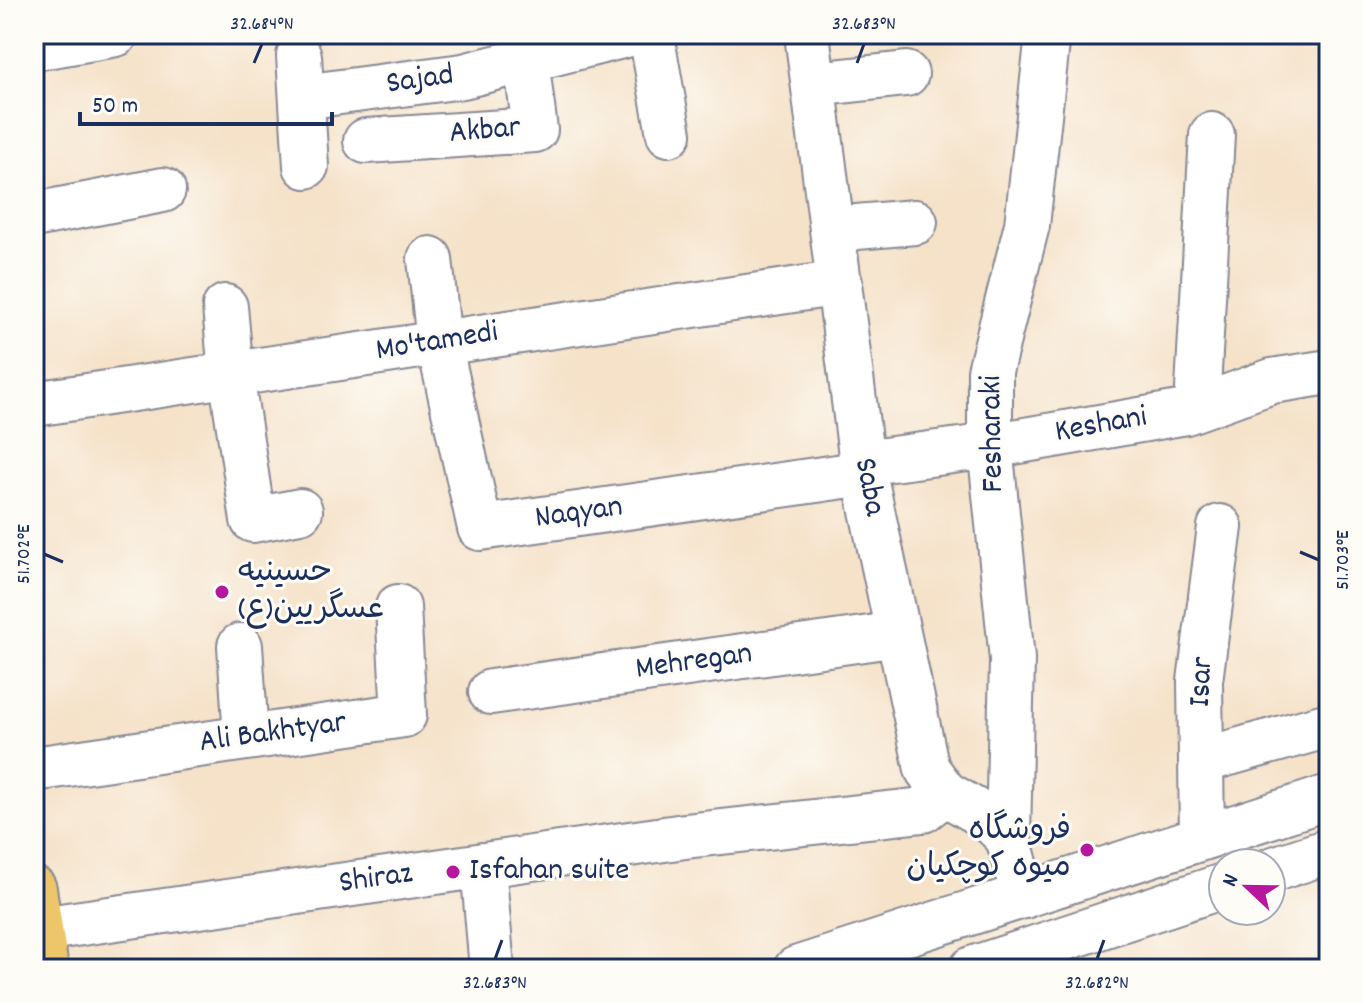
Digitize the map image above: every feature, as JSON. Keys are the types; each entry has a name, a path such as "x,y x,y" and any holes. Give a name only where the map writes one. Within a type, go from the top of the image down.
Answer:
{"street":[{"path":"34,48 116,34"},
{"name":"Sajad","path":"306,166 300,77 463,76 630,34"},
{"path":"651,34 669,134"},
{"name":"Saba","path":"807,34 864,468 927,769 945,793 988,818 1008,838"},
{"name":"Fesharaki","path":"1008,838 1012,659 990,446 990,371 1027,225 1048,34"},
{"name":"Akbar","path":"366,141 535,130 526,59"},
{"path":"815,84 906,74"},
{"path":"1197,407 1212,135"},
{"path":"34,215 163,190"},
{"path":"833,229 915,222"},
{"path":"430,259 439,343"},
{"name":"Mo'tamedi","path":"34,404 840,283"},
{"path":"225,307 231,374 253,520 300,511"},
{"name":"Naqyan","path":"439,343 480,528 864,468"},
{"name":"Keshani","path":"864,468 1186,412 1272,381 1329,372"},
{"name":"Isar","path":"1202,838 1200,681 1220,527"},
{"name":"Ali Bakhtyar","path":"34,769 404,715 398,607"},
{"name":"Mehregan","path":"491,692 898,634"},
{"path":"240,646 246,738"},
{"path":"1201,761 1329,725"},
{"name":"Shiraz","path":"40,929 685,836 923,810 945,793"},
{"path":"796,969 1329,797"},
{"path":"1008,838 1024,896"},
{"path":"1287,865 1329,851"},
{"path":"483,865 492,969"},
{"path":"972,969 1207,891"}],"place":[{"name":"حسینیه عسگریین(ع)","path":"222,592"},
{"name":"فروشگاه میوه کوچکیان","path":"1087,850"},
{"name":"Isfahan suite","path":"453,872"}]}
